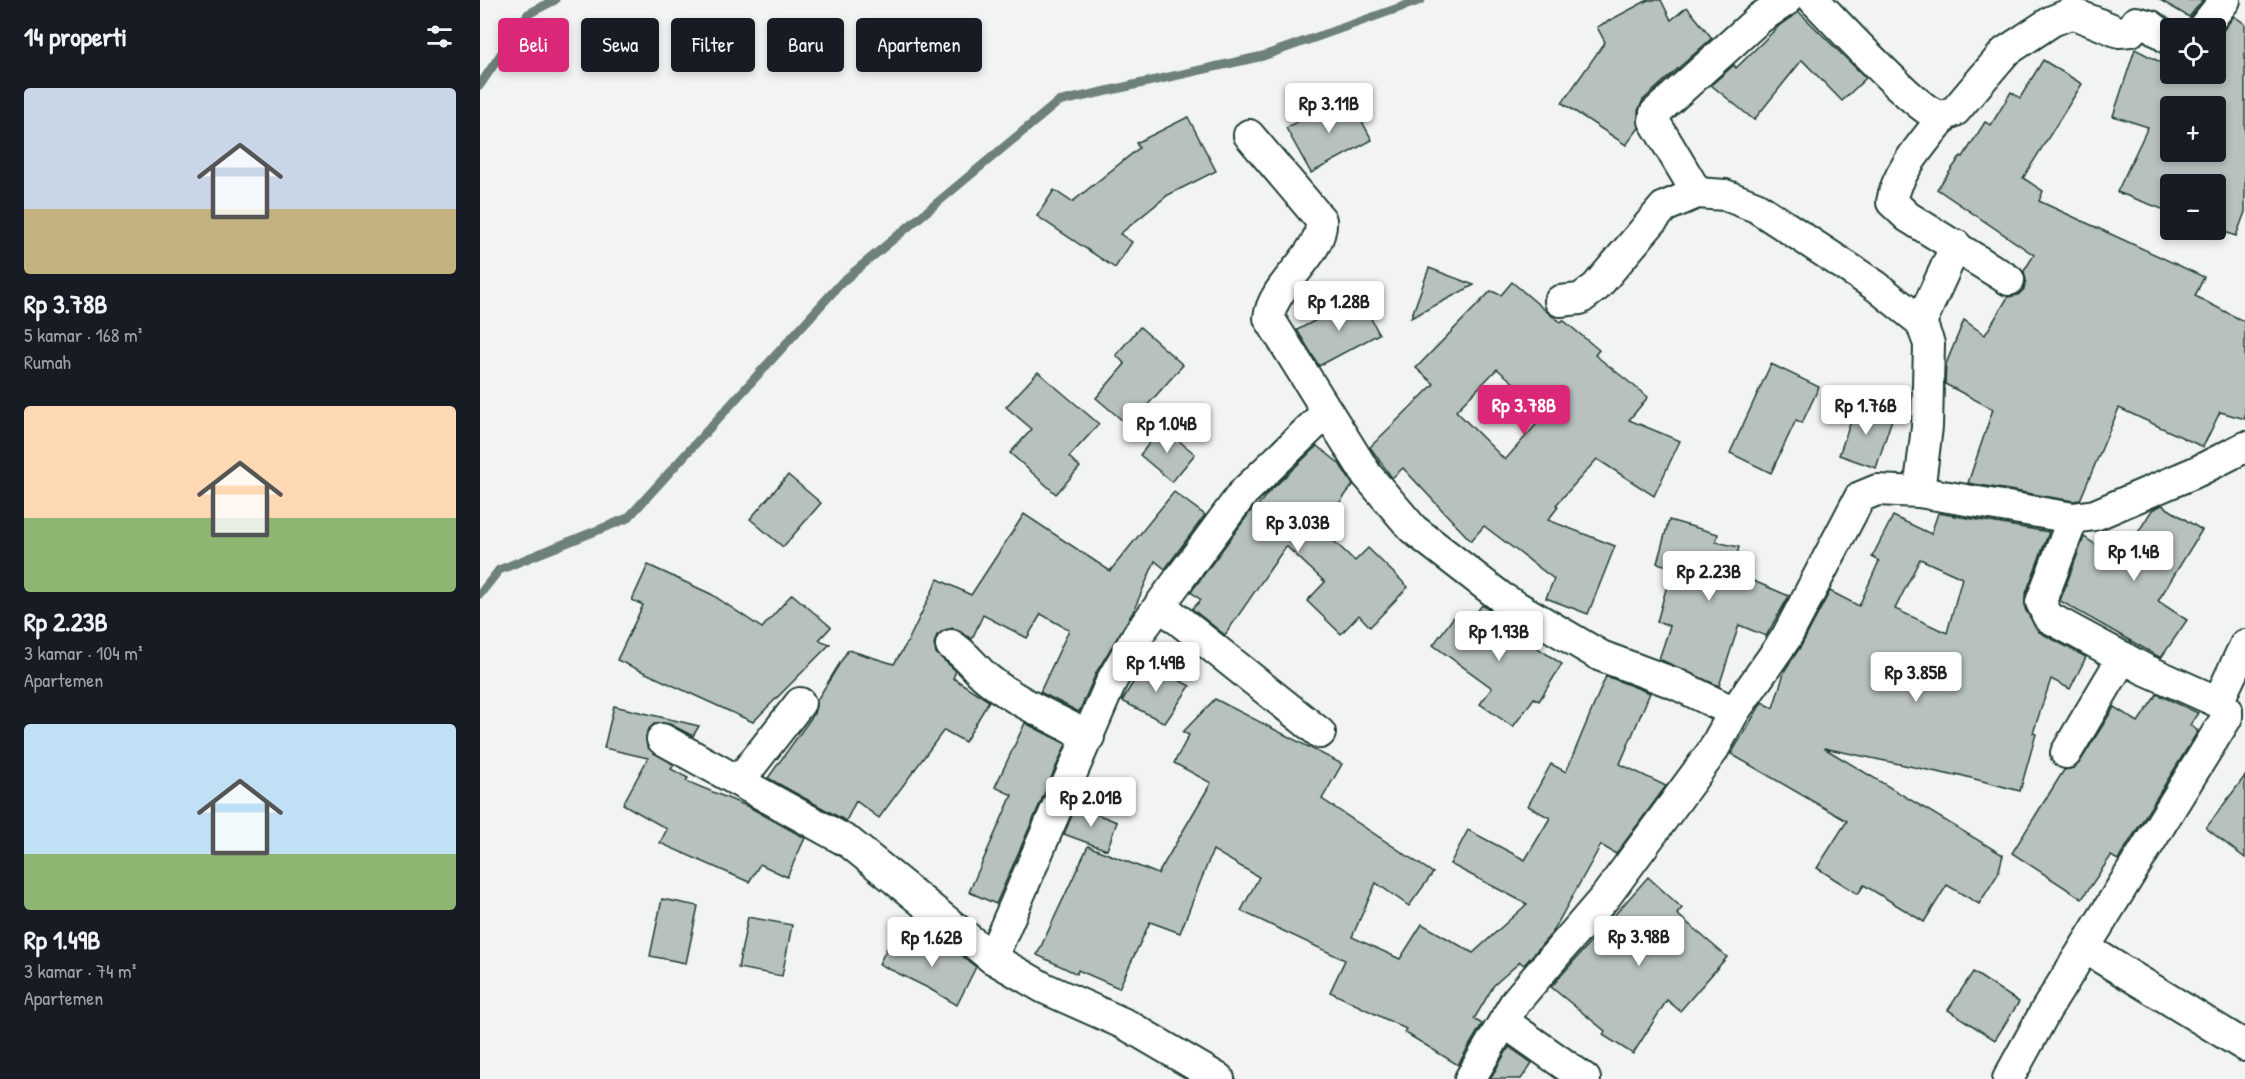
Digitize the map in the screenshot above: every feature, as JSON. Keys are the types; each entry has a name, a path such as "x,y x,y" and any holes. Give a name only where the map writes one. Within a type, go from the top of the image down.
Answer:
{"street":[{"path":"1697,193 1654,121 1655,113 1760,18 1787,0"},
{"path":"1814,0 1916,100 1936,115 1945,115 1955,111 2005,52 2052,21 2062,6 2119,32 2130,31 2136,22 2151,26 2160,33"},
{"path":"2211,18 2225,0"},
{"path":"1945,115 1912,159 1893,193 1892,202 1908,217 2009,280"},
{"path":"1249,135 1321,220 1320,234 1275,299 1269,318 1367,476 1413,529 1502,598 1601,656 1676,684 1734,712"},
{"path":"1560,301 1580,299 1596,287 1664,207 1697,193 1725,195 1756,207 1875,286 1921,322 1929,344 1927,427 1919,492"},
{"path":"1921,322 1956,245"},
{"path":"992,958 1112,680 1137,636 1243,494 1327,411"},
{"path":"1470,1079 1510,1011 1606,896 1712,752 1734,712 1786,638 1860,497 1877,490 1919,492 2073,518 2095,515 2198,471 2245,447"},
{"path":"2008,1079 2085,948 2227,717 2227,710 2218,702 2123,657 2048,617 2041,602 2073,518"},
{"path":"1160,604 1320,732"},
{"path":"951,645 966,654 981,673 1010,693 1089,737"},
{"path":"2218,702 2245,645"},
{"path":"2067,753 2123,657"},
{"path":"739,781 800,703"},
{"path":"662,739 850,843 992,958 1044,988 1128,1026 1219,1079"},
{"path":"2085,948 2245,1046"},
{"path":"1510,1011 1585,1079"}],"building":[{"path":"1648,0 1661,0 1671,20 1687,7 1712,38 1643,100 1638,111 1639,128 1626,145 1562,103 1605,42 1597,27"},
{"path":"2160,0 2203,0 2189,17"},
{"path":"1799,12 1866,78 1842,101 1802,60 1754,120 1711,85 1734,65 1736,68 1780,25"},
{"path":"2234,16 2245,24 2245,212 2236,236 2226,232 2226,174 2160,174 2160,208 2117,192 2148,127 2113,116 2135,49 2160,62 2160,84 2226,84 2226,27"},
{"path":"2043,60 2082,84 2023,178 2043,191 2039,201 2204,277 2195,296 2245,322 2245,419 2220,412 2203,447 2119,408 2080,500 2073,501 1968,483 1993,409 1945,384 1946,364 1964,320 1985,335 2008,297 2018,295 2024,289 2026,280 2024,271 2034,255 1937,189 1961,156 1963,157 1985,122 1991,125 2011,92 2020,98"},
{"path":"1347,94 1372,140 1311,173 1286,128"},
{"path":"1188,117 1216,171 1168,195 1120,234 1132,242 1115,268 1037,216 1054,190 1072,202 1139,148 1136,143"},
{"path":"1429,268 1474,285 1411,318"},
{"path":"1512,282 1552,316 1561,322 1563,320 1599,350 1595,355 1648,397 1629,420 1680,441 1654,496 1597,459 1556,505 1558,507 1548,520 1615,546 1588,614 1546,598 1554,579 1484,526 1471,541 1403,468 1392,478 1370,447 1434,384 1416,368 1491,291 1501,295","holes":["1497,369 1548,411 1505,460 1456,411"]},
{"path":"1360,297 1379,334 1319,366 1297,330"},
{"path":"1140,327 1183,365 1129,426 1096,398 1125,364 1116,355"},
{"path":"1771,364 1819,387 1802,423 1796,420 1771,473 1730,453"},
{"path":"1038,372 1099,424 1069,457 1080,467 1056,494 1010,453 1032,429 1006,407"},
{"path":"1857,404 1893,416 1876,468 1839,455"},
{"path":"1162,427 1195,454 1172,482 1140,455"},
{"path":"1317,446 1339,463 1353,485 1320,528 1355,561 1368,548 1408,587 1370,627 1359,615 1341,634 1307,601 1325,582 1286,546 1225,635 1192,609 1201,600 1191,592 1253,508 1255,509 1267,494"},
{"path":"788,475 821,503 783,547 750,519"},
{"path":"1174,492 1205,515 1165,569 1155,561 1133,612 1097,671 1079,712 1040,692 1069,630 1041,614 1027,638 983,615 972,639 952,628 937,635 934,644 936,653 956,671 953,678 989,701 965,742 944,730 879,818 856,801 846,821 768,778 814,714 817,700 848,650 894,664 907,643 938,579 971,595 1024,514 1110,571"},
{"path":"2162,505 2202,530 2158,601 2187,620 2161,658 2060,601 2084,537 2120,561 2152,510"},
{"path":"1938,513 2049,532 2025,596 2025,609 2039,632 2086,657 2070,689 2051,679 2033,733 2036,734 2020,791 1956,774 1956,776 1824,748 2003,855 1998,874 1979,904 1947,885 1924,922 1864,885 1858,894 1817,868 1847,821 1731,754 1762,702 1773,708 1785,670 1801,646 1830,591 1859,606 1879,561 1872,557 1893,516 1931,534","holes":["1920,559 1962,578 1947,633 1895,609"]},
{"path":"1669,520 1718,534 1716,542 1739,547 1732,572 1789,596 1766,636 1739,625 1719,686 1659,659 1670,626 1657,622 1672,567 1657,563"},
{"path":"648,565 711,594 762,628 792,594 831,627 819,640 830,644 753,722 617,660 643,605 632,600"},
{"path":"1482,605 1523,630 1519,636 1562,664 1539,701 1534,698 1513,727 1480,704 1492,688 1433,645 1456,614 1468,624"},
{"path":"1145,662 1190,686 1165,723 1122,701"},
{"path":"1606,676 1650,693 1620,764 1666,786 1616,854 1601,845 1552,933 1524,965 1520,962 1494,985 1474,1019 1482,1024 1458,1065 1404,1032 1406,1029 1330,992 1345,960 1241,911 1259,877 1213,850 1180,933 1150,922 1119,988 1078,970 1077,974 1037,955 1088,846 1158,874 1211,783 1174,763 1189,735 1183,732 1215,699 1342,764 1322,799 1433,873 1409,906 1376,883 1352,937 1400,959 1422,924 1473,953 1527,904 1450,864 1468,830 1525,860 1550,818 1528,806 1551,764 1566,772"},
{"path":"2157,694 2198,713 2190,725 2198,731 2118,860 2111,856 2082,899 2012,853 2064,770 2074,768 2080,762 2114,707 2138,722"},
{"path":"614,706 699,726 693,736 670,724 654,724 647,731 647,747 674,765 671,769 688,778 686,781 749,807 805,838 787,877 760,864 749,882 660,843 667,829 623,804 648,758 604,748"},
{"path":"1025,723 1066,744 996,904 969,892 1012,795 995,787"},
{"path":"2245,776 2245,858 2206,828"},
{"path":"1076,806 1117,822 1107,850 1064,834"},
{"path":"1648,877 1682,908 1677,914 1727,957 1680,1011 1667,1000 1633,1054 1603,1035 1605,1031 1551,987"},
{"path":"662,899 698,906 686,963 650,956"},
{"path":"748,917 792,925 782,976 738,968"},
{"path":"936,935 976,967 957,1005 879,964 889,944 931,952"},
{"path":"1973,972 2019,1002 1995,1040 1948,1010"},
{"path":"1509,1047 1532,1063 1521,1079 1490,1079"}],"waterway":[{"path":"480,85 528,14 555,0"},
{"path":"480,594 499,570 628,518 842,282 1058,102 1263,56 1421,0"}]}
